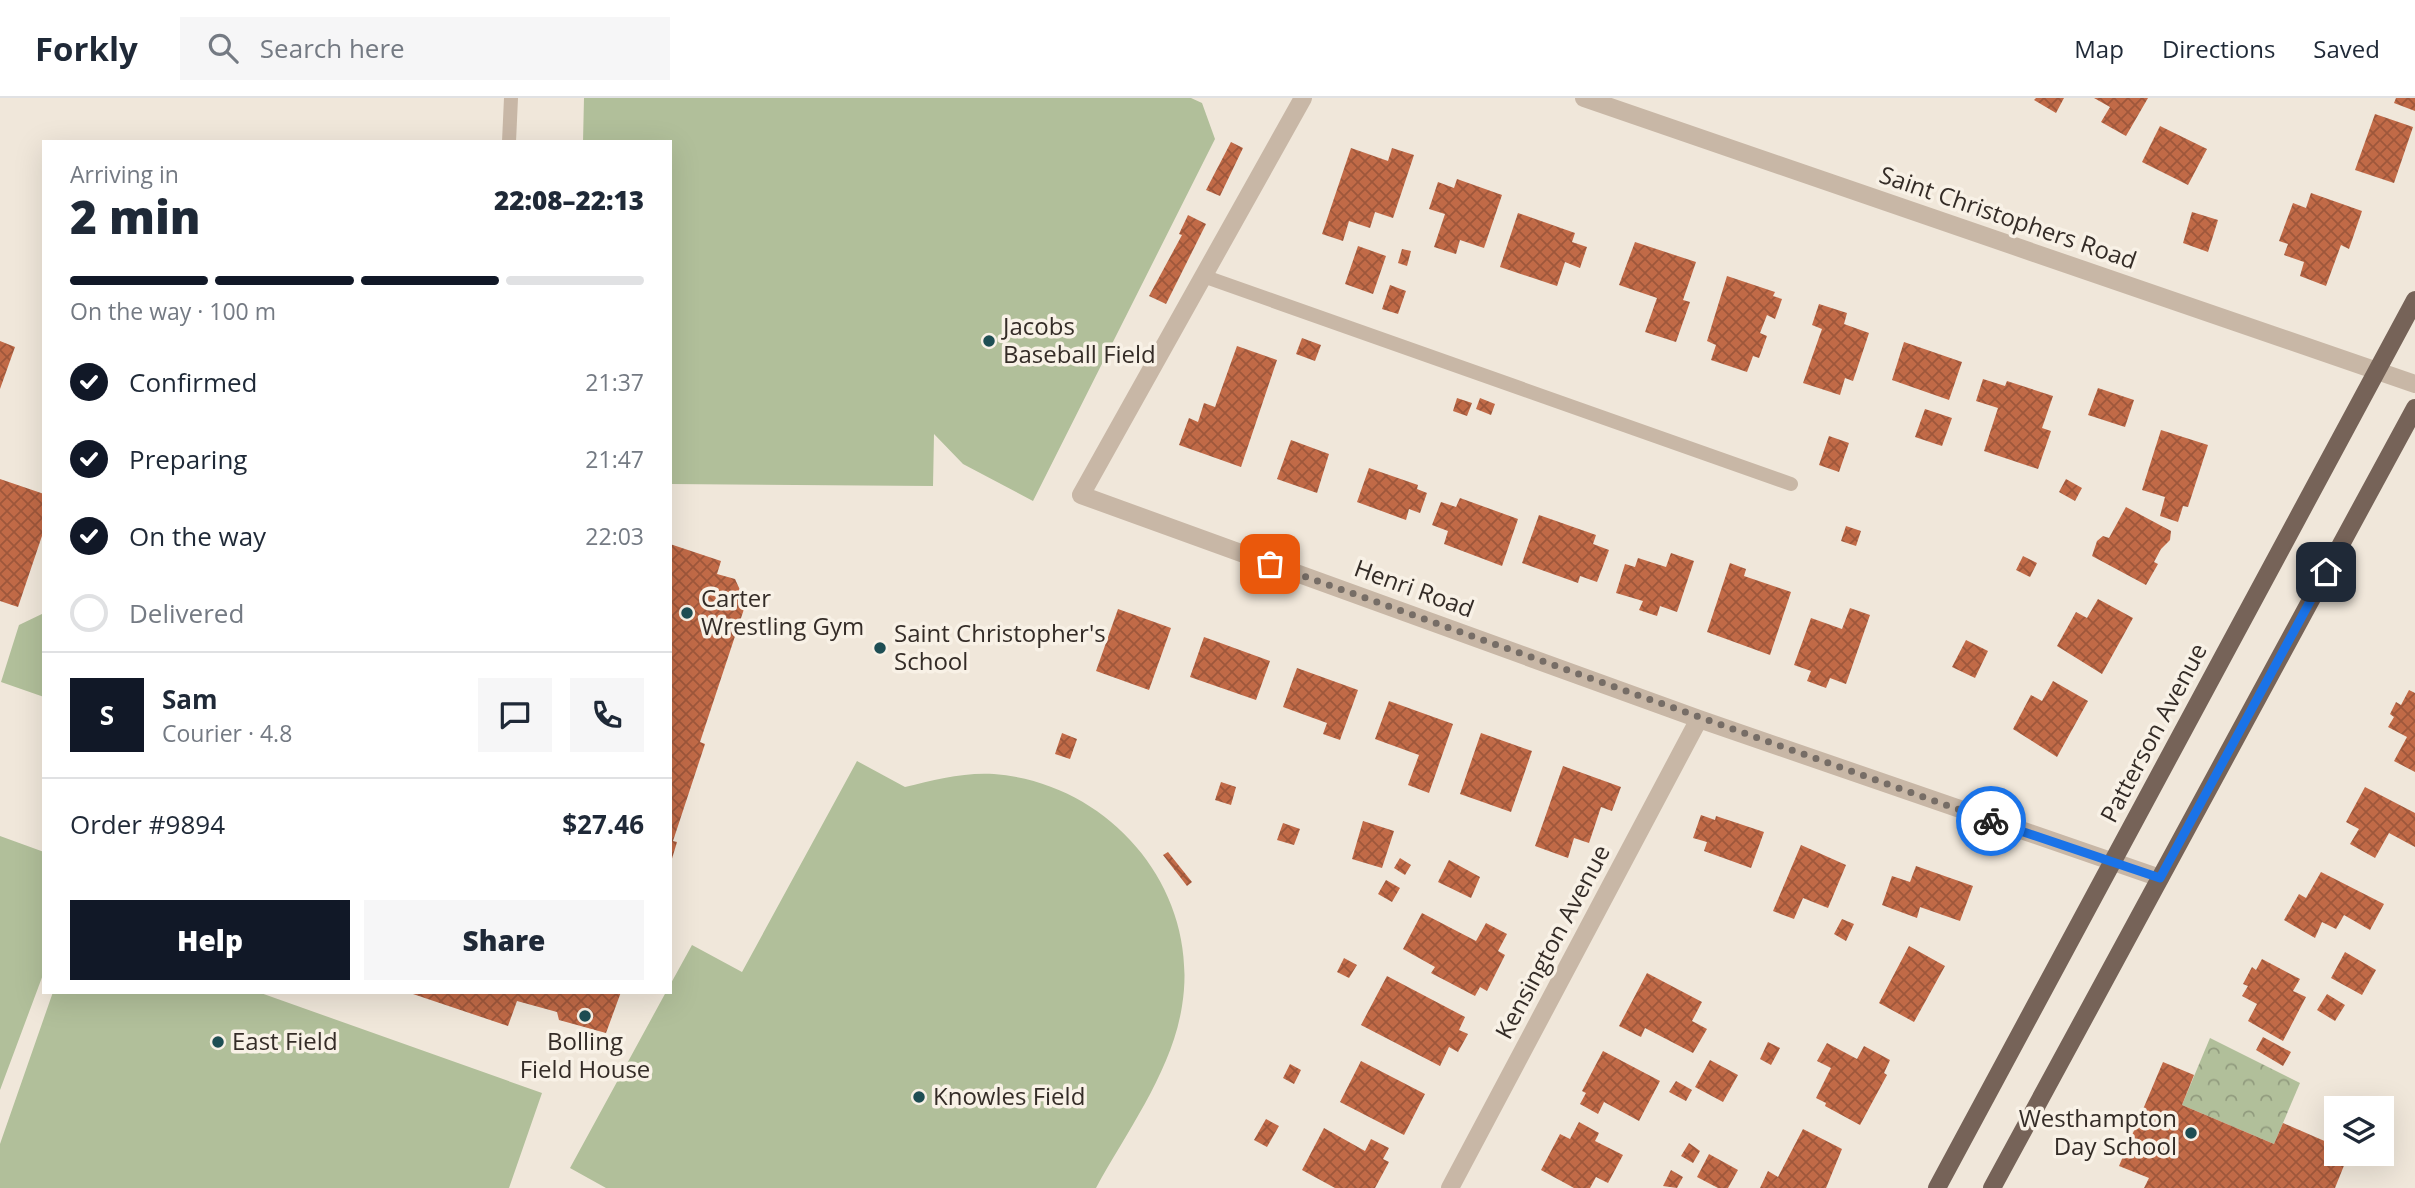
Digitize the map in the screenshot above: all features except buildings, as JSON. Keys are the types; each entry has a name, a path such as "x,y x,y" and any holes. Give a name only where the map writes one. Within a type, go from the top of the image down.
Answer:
{"main road":[{"name":"Patterson Avenue","path":"1937,1188 2415,300"},
{"path":"1993,1188 2415,408"}],"street":[{"name":"Henri Road","path":"1303,98 1081,495 1699,719 2111,864 2160,878"},
{"name":"Saint Christophers Road","path":"1584,98 2415,384"},
{"name":"Kensington Avenue","path":"1450,1188 1699,719"}],"lane":[{"path":"509,140 511,98"},
{"path":"1203,276 1791,484"}],"green space":[{"name":"Jacobs Baseball Field","path":"584,98 1191,98 1202,103 1215,139 1033,501 963,464 934,434 933,486 672,484 672,140 583,140"},
{"path":"42,614 42,696 1,682 19,625"},
{"path":"857,761 905,787 949,777 994,774 1036,782 1075,798 1109,821 1139,850 1161,884 1177,922 1184,963 1182,1006 1169,1054 1134,1123 1096,1188 606,1188 570,1168 665,994 672,994 672,981 692,945 742,972"},
{"path":"0,836 42,851 42,977 0,1090"},
{"name":"East Field","path":"52,994 264,994 542,1093 509,1188 0,1188 0,1144"},
{"path":"2210,1038 2300,1083 2274,1144 2182,1105"}],"way so far":[{"path":"1270,564 1991,821"}],"place":[{"name":"Jacobs Baseball Field","path":"989,341"},
{"name":"Carter Wrestling Gym","path":"687,613"},
{"name":"Saint Christopher's School","path":"880,648"},
{"name":"Bolling Field House","path":"585,1016"},
{"name":"East Field","path":"218,1042"},
{"name":"Knowles Field","path":"919,1097"},
{"name":"Westhampton Day School","path":"2191,1133"}],"route":[{"path":"1991,821 2111,864 2160,878 2326,572"}]}
